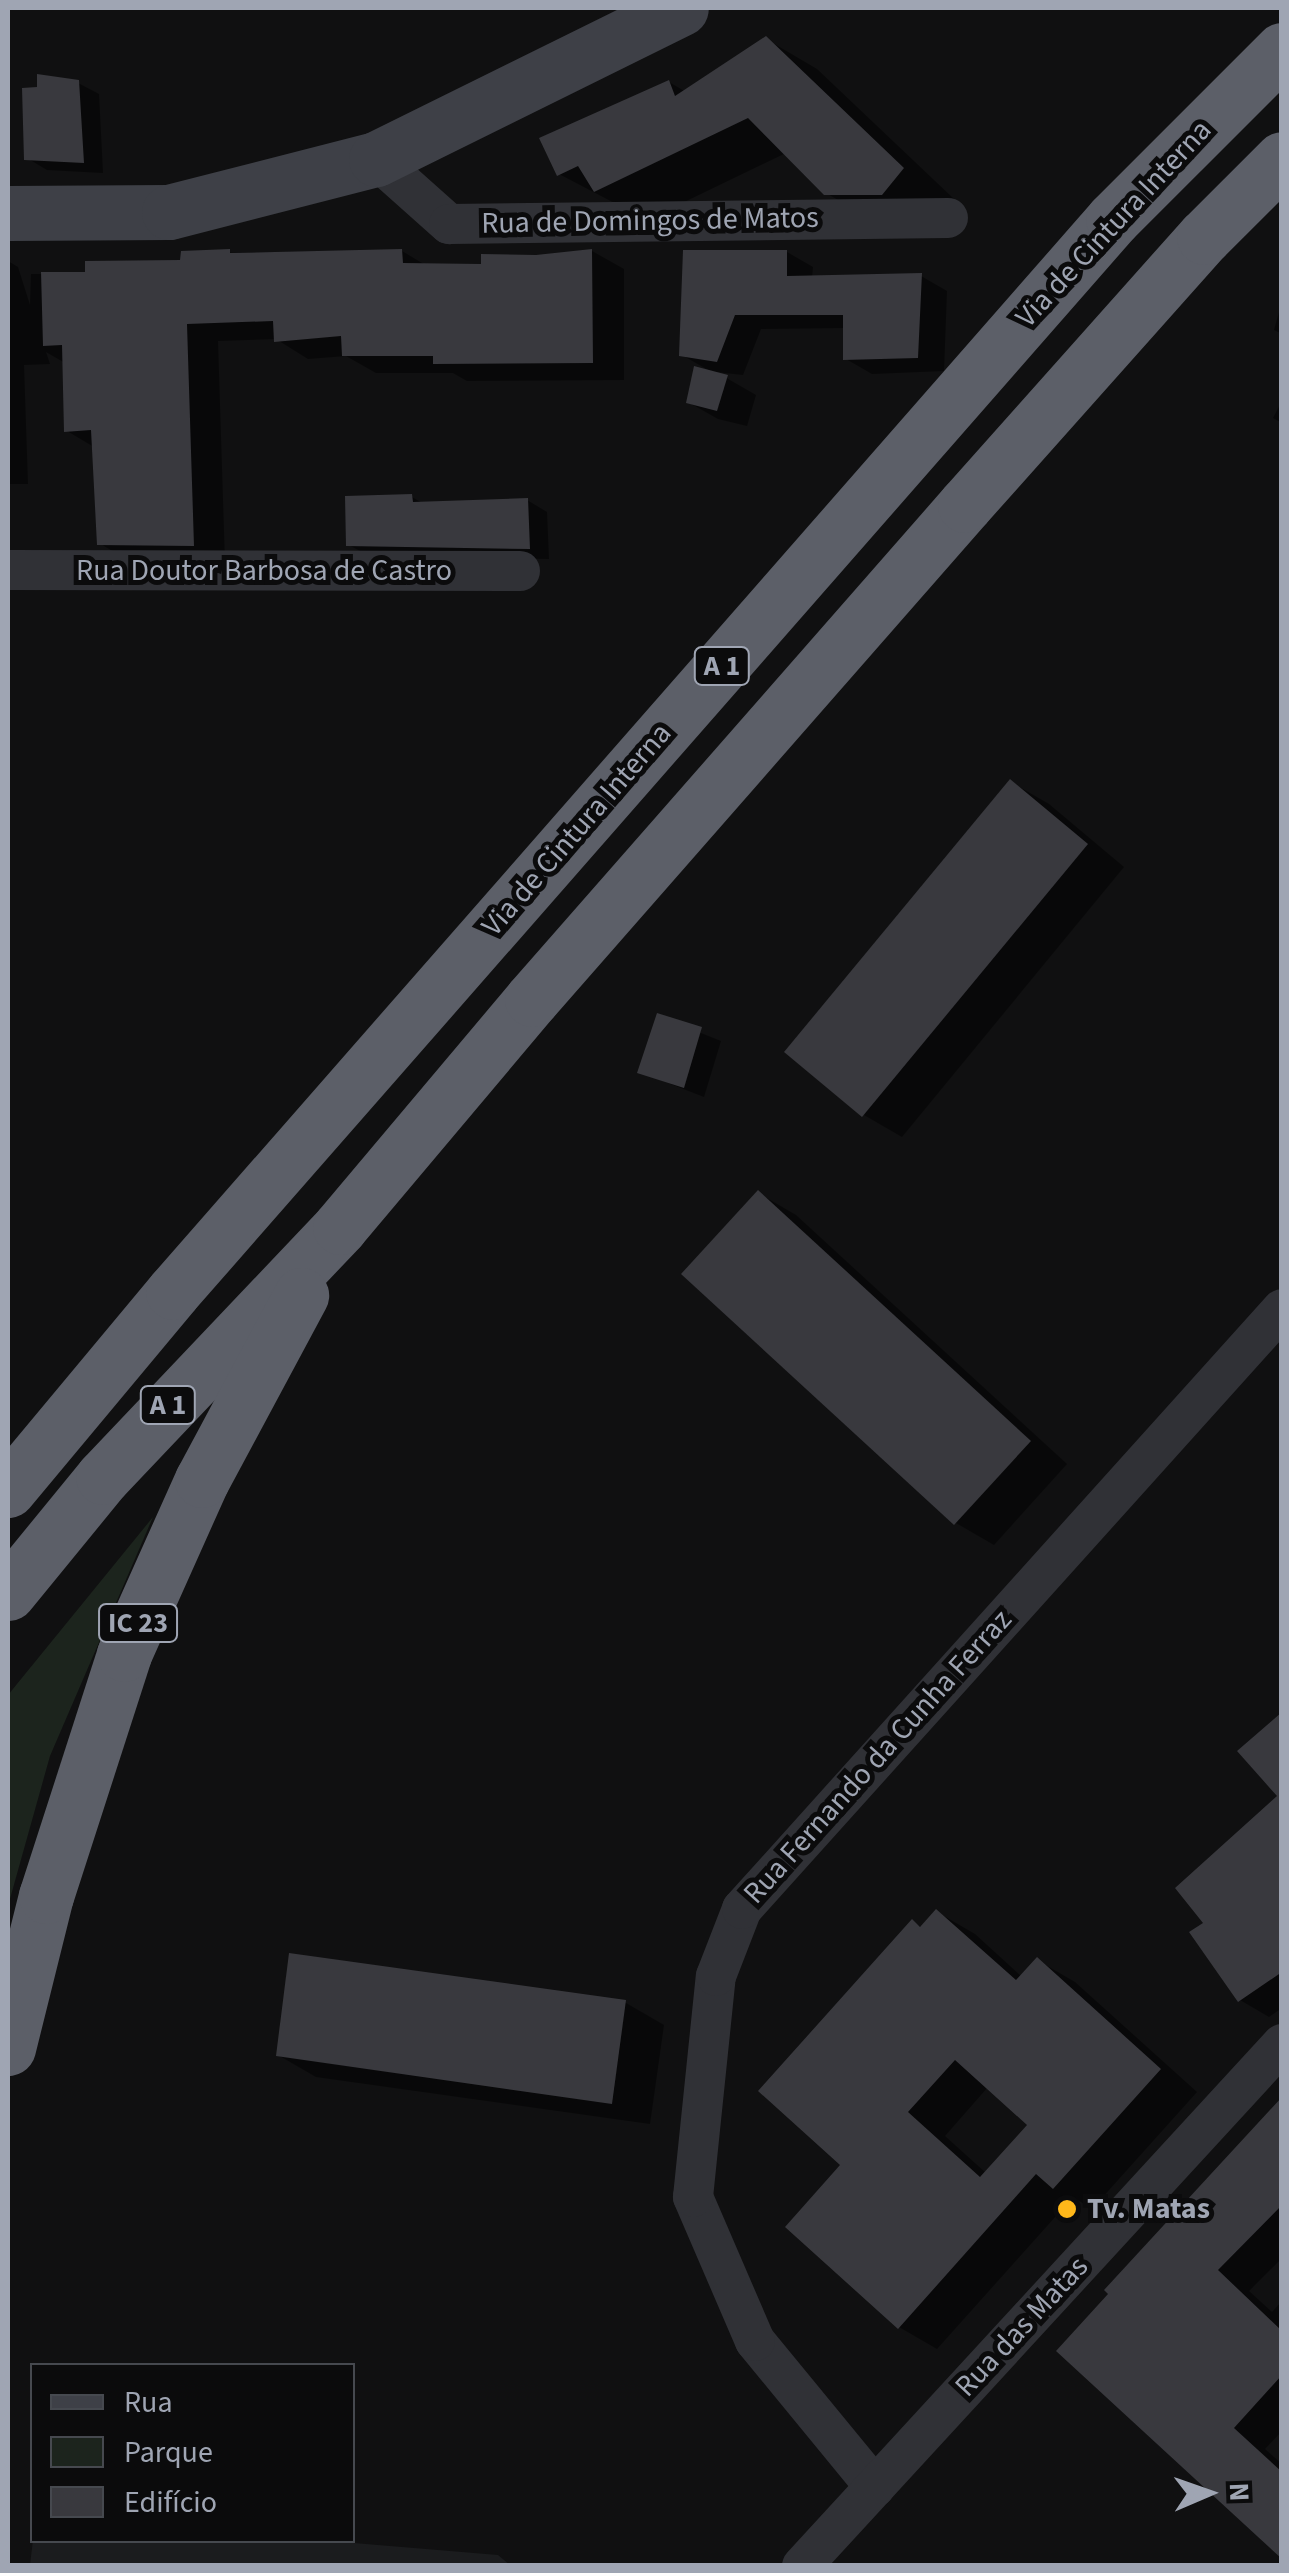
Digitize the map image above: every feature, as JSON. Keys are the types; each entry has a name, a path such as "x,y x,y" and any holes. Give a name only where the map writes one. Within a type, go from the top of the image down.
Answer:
{"highway":[{"name":"Via de Cintura Interna","path":"8,1490 173,1292 1113,219 1282,50"},
{"name":"A 1","path":"8,1593 103,1477 340,1228 532,999 952,519 1204,237 1282,159"},
{"name":"IC 23","path":"8,2048 46,1896 124,1654 202,1480 267,1353 340,1228"}],"main road":[{"path":"8,213 169,212 376,159 681,8"}],"street":[{"name":"Rua de Domingos de Matos","path":"376,159 449,224 948,218"},
{"name":"Rua Doutor Barbosa de Castro","path":"8,570 520,571"},
{"name":"Rua Fernando da Cunha Ferraz","path":"874,2487 755,2341 693,2196 716,1976 742,1909 1282,1310"},
{"name":"Rua das Matas","path":"802,2566 1282,2044"}],"shaded area":[{"path":"33,2543 354,2543 498,2555 510,2565 30,2565"}],"green space":[{"path":"153,1517 50,1756 8,1906 8,1695"}],"building":[{"path":"766,36 904,168 882,195 824,195 748,118 594,192 578,166 557,176 539,138 669,80 675,96"},
{"path":"37,74 79,80 84,163 24,160 22,88 37,87"},
{"path":"230,249 230,253 402,249 403,263 481,264 481,254 536,255 592,249 593,363 433,364 433,356 342,356 341,336 274,342 273,321 187,324 194,546 97,545 91,430 64,432 62,345 43,346 41,272 85,272 85,261 180,260 181,251"},
{"path":"683,250 787,250 787,276 922,273 918,358 843,360 843,315 735,315 717,362 679,356"},
{"path":"694,366 728,375 717,411 686,403"},
{"path":"412,494 413,502 528,498 530,549 346,546 345,496"},
{"path":"1010,779 1088,844 862,1117 784,1052"},
{"path":"657,1013 702,1027 684,1088 637,1073"},
{"path":"758,1190 1031,1441 954,1525 681,1274"},
{"path":"1282,1712 1282,1972 1238,2002 1189,1932 1203,1923 1175,1888 1277,1796 1237,1751"},
{"path":"936,1909 1016,1980 1037,1957 1161,2069 1053,2189 1036,2174 898,2329 785,2227 840,2165 758,2091 912,1919 920,1927","holes":["955,2060 1027,2125 980,2177 908,2112"]},
{"path":"289,1953 626,2000 612,2104 276,2056"},
{"path":"1282,2097 1282,2205 1218,2270 1282,2331 1282,2375 1234,2428 1282,2472 1282,2559 1056,2351 1108,2294 1104,2290"}],"place":[{"name":"Tv. Matas","path":"1067,2209"}]}
